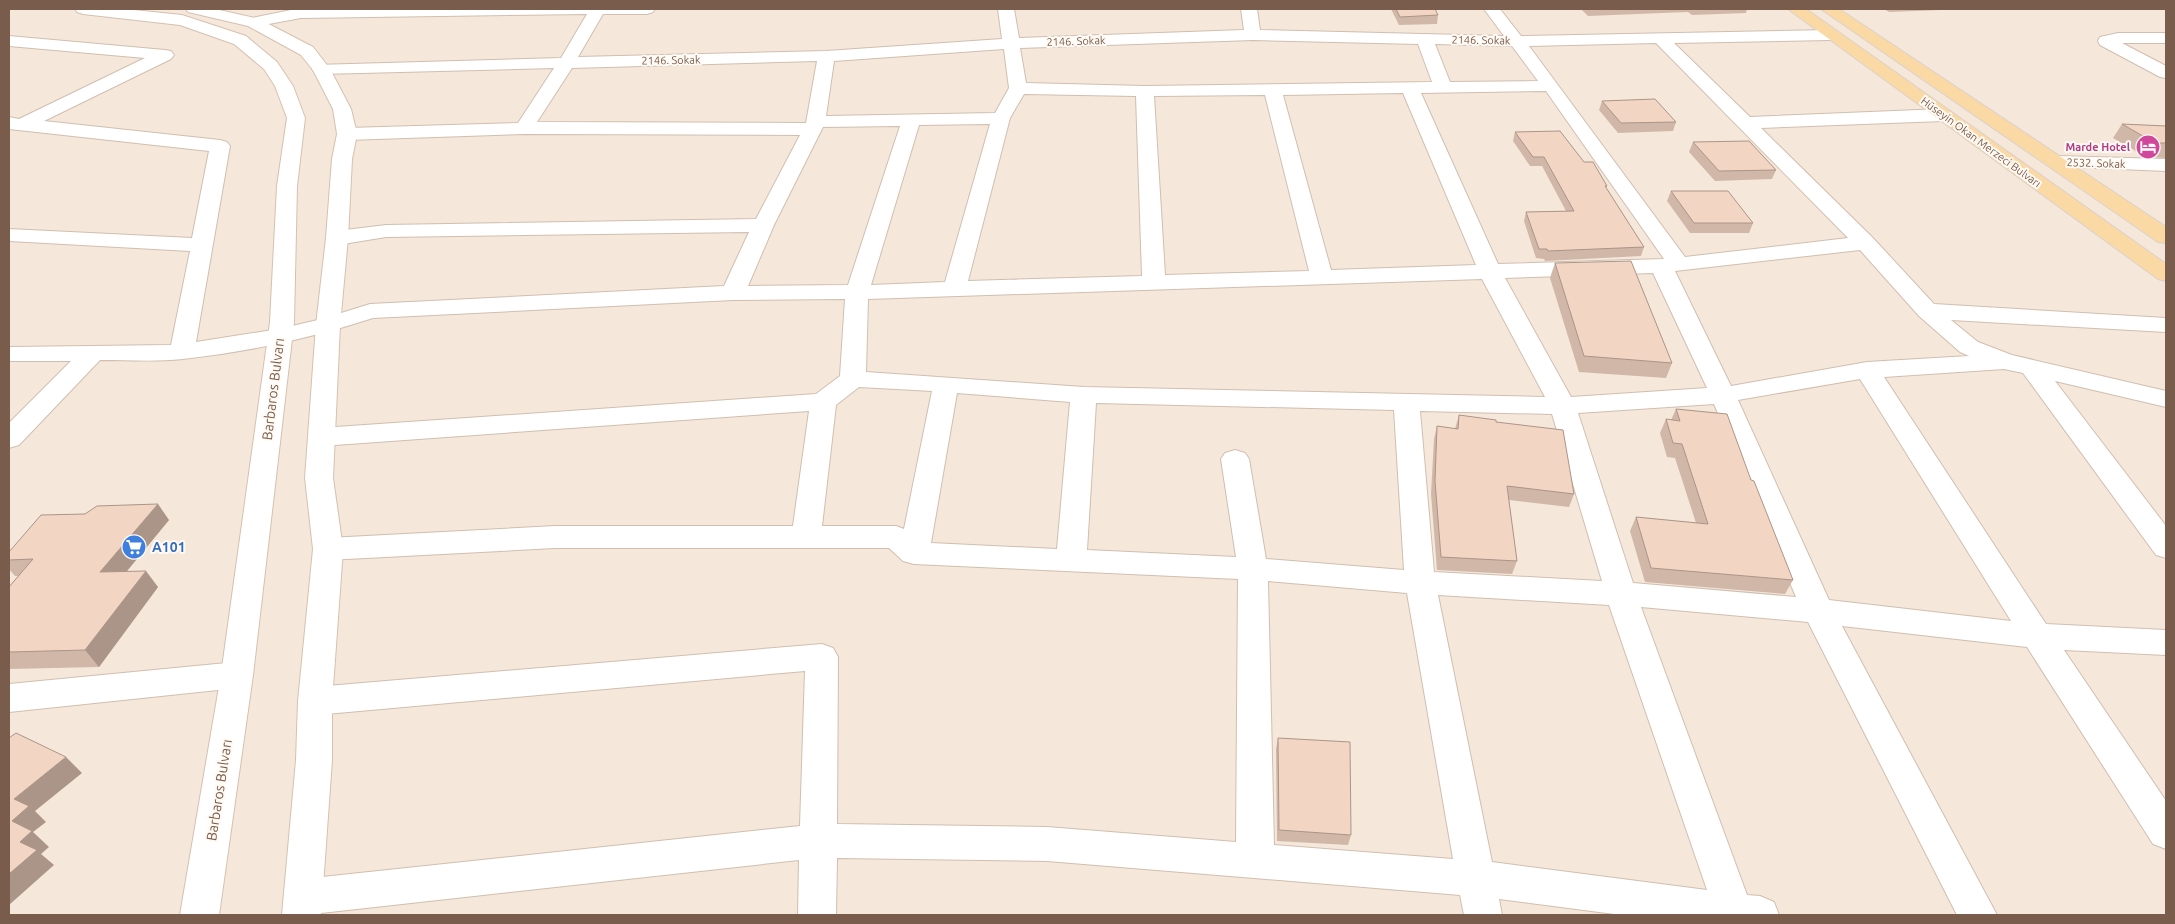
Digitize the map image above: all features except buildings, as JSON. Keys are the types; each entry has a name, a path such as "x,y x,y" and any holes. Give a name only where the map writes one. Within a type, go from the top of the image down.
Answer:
{"main road":[{"name":"Hüseyin Okan Merzeci Bulvarı","path":"1796,9 2166,274"},
{"name":"Hüseyin Okan Merzeci Bulvarı","path":"1829,9 2166,237"}],"street":[{"name":"Barbaros Bulvarı","path":"83,9 182,20 240,40 271,66 284,86 296,118 287,186 282,322 237,675 200,915"},
{"path":"194,9 253,22 307,51 321,69 342,109 347,134 342,159 321,437 320,478 328,549 315,701 314,760 302,906 817,841 1047,844 1475,878 1746,913 1622,594 1564,406 1490,272 1410,88"},
{"path":"524,128 567,62 598,9"},
{"path":"253,22 304,11 647,9"},
{"path":"1249,9 1254,35"},
{"path":"1492,9 1551,86 1670,265 1723,395 1818,611 1976,915"},
{"path":"955,288 1001,118 1018,88 1006,14"},
{"name":"2146. Sokak","path":"321,69 826,56 1012,43 1254,35 1517,41 1831,35"},
{"path":"2166,38 2118,38 2106,41 2166,73"},
{"path":"1425,39 1443,87"},
{"path":"1661,39 1864,243 1927,310 1968,347 2004,361 2166,400"},
{"path":"9,41 165,55 13,127"},
{"path":"733,293 762,225 814,125 826,56"},
{"path":"1018,88 1145,91 1551,86"},
{"path":"1273,90 1322,277"},
{"path":"1145,91 1154,282"},
{"path":"1743,123 1943,115"},
{"path":"347,134 524,128 814,125 1001,118"},
{"path":"852,378 857,292 911,120"},
{"path":"13,127 220,146 182,352"},
{"name":"2532. Sokak","path":"2056,162 2166,165"},
{"path":"337,238 386,231 762,225"},
{"path":"9,235 202,245"},
{"path":"9,354 182,352 279,336 328,325 370,311 733,293 857,292 1670,265 1864,243"},
{"path":"1927,310 2166,325"},
{"path":"9,439 93,353"},
{"path":"321,437 823,402 852,378 1084,395 1564,406 1723,395 1867,370 2004,361"},
{"path":"2032,368 2166,547"},
{"path":"1867,370 2037,636 2166,832"},
{"path":"914,553 946,384"},
{"path":"1071,560 1084,395"},
{"path":"806,538 823,402"},
{"path":"1406,402 1420,583 1482,915"},
{"path":"1235,459 1253,569 1255,861"},
{"path":"328,549 555,537 896,537 914,553 1253,569 1420,583 1622,594 1818,611 2037,636 2166,642"},
{"path":"315,701 822,657 817,915"},
{"path":"9,698 237,675"}],"shaded area":[{"path":"9,9 2166,9 2166,915 9,915"}],"place":[{"name":"Marde Hotel","path":"2148,147"},
{"name":"A101","path":"134,547"}]}
